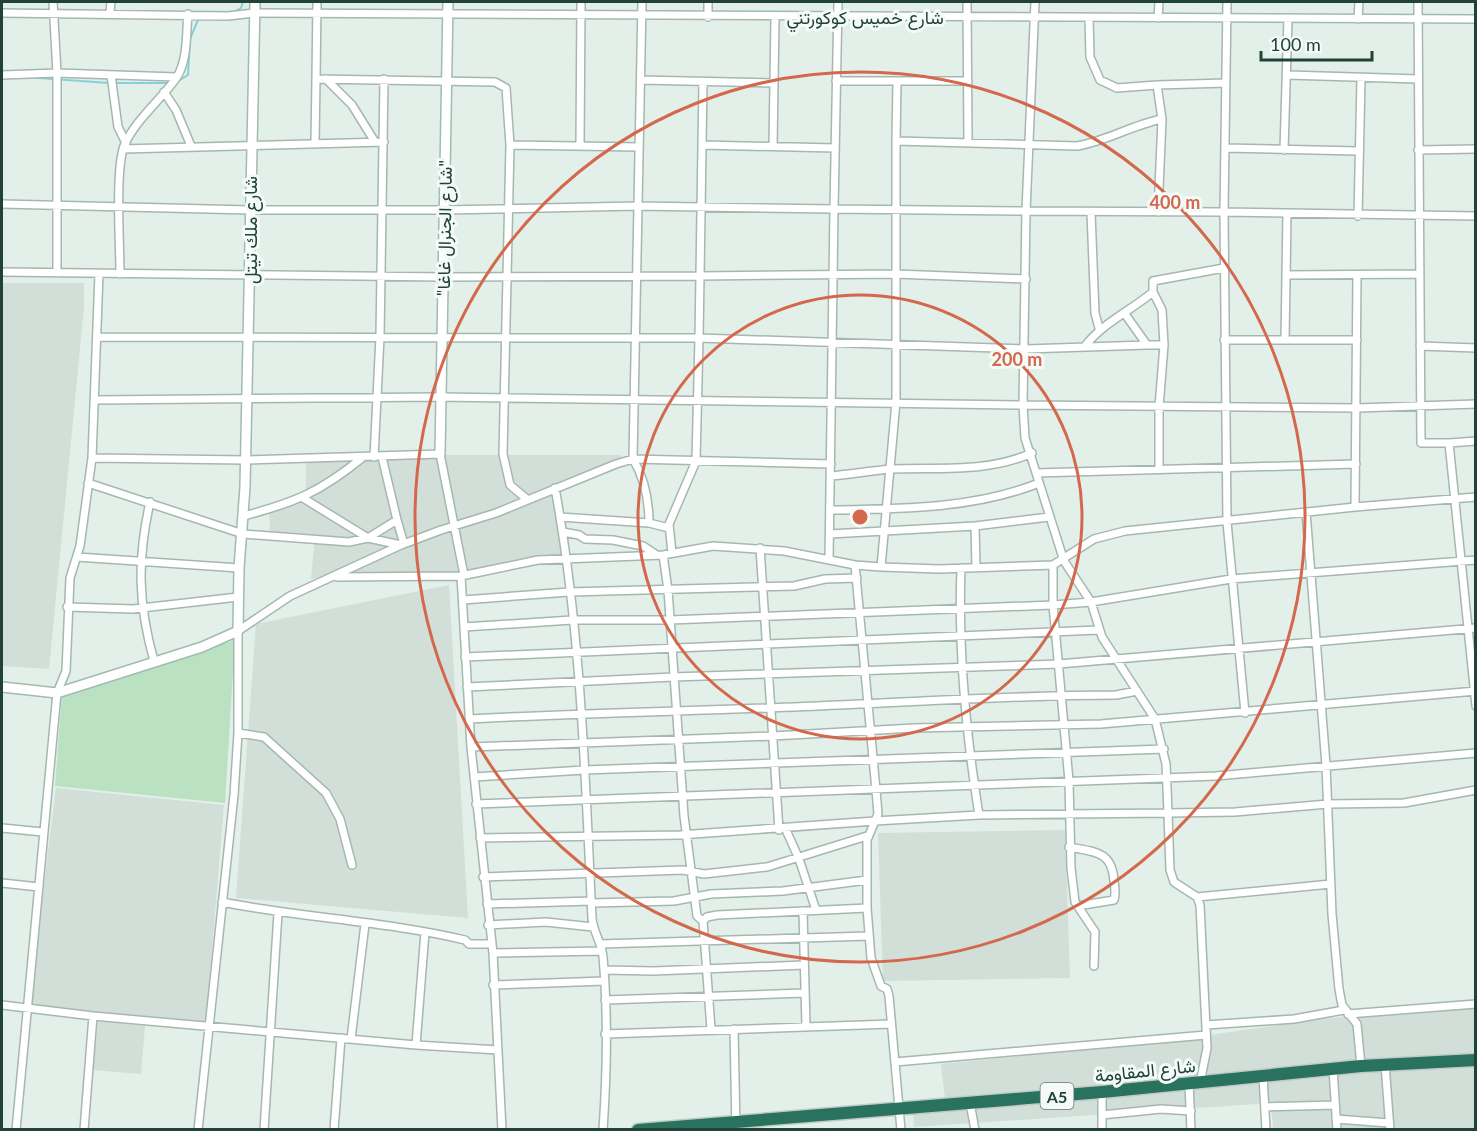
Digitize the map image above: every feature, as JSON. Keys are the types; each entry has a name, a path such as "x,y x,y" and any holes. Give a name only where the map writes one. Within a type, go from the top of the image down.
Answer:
{"highway":[{"name":"شارع المقاومة","path":"638,1130 736,1125 898,1107 1102,1092 1361,1066 1476,1060"}],"main road":[{"name":"شارع ملك تيتل","path":"238,631 248,398 255,2"},
{"name":"\"شارع الجنرال غاغا\"","path":"440,454 439,397 448,2"},
{"path":"2,687 57,693 202,647 238,631"}],"street":[{"path":"53,2 57,73 57,273"},
{"path":"110,12 111,2"},
{"path":"315,142 317,2"},
{"path":"580,146 581,2"},
{"path":"642,2 636,206 633,459 644,482 649,523"},
{"path":"708,2 708,17"},
{"path":"829,560 838,2"},
{"path":"967,2 968,143"},
{"path":"1035,2 1026,211 1026,349 1023,405 1025,438 1032,453 1049,517 1064,561 1091,602 1098,630 1155,719 1164,749 1168,778 1170,870 1174,882 1197,897 1200,905 1206,1057 1195,1083 1191,1130"},
{"path":"1158,18 1159,2"},
{"path":"1227,2 1224,213 1227,522 1237,648 1245,713"},
{"path":"1358,19 1359,2"},
{"path":"1418,2 1421,443 1476,441"},
{"name":"شارع خميس كوكورتني","path":"2,13 110,12 228,16 254,13 774,18 1476,19"},
{"path":"125,146 176,77 185,50 188,14"},
{"path":"773,146 774,18"},
{"path":"1089,18 1090,57 1100,80 1117,88 1226,82"},
{"path":"1284,150 1288,18"},
{"path":"2,75 57,73 176,77"},
{"path":"111,75 118,127 125,146 120,207 120,274"},
{"path":"1288,75 1418,79"},
{"path":"316,79 384,79 446,83 495,82 503,85 507,92 510,210 503,454 505,471 514,490 528,500"},
{"path":"326,79 352,105 375,142"},
{"path":"384,79 378,457 402,545"},
{"path":"1358,216 1361,79"},
{"path":"641,80 774,83"},
{"path":"836,81 968,81"},
{"path":"672,553 669,528 696,461 699,400 703,82"},
{"path":"881,567 896,402 897,82"},
{"path":"1157,85 1162,119 1158,212"},
{"path":"164,92 177,110 191,146"},
{"path":"896,141 1030,146 1095,143 1145,122 1162,119"},
{"path":"125,146 251,146 315,142 384,142"},
{"path":"702,145 835,148"},
{"path":"510,146 639,147"},
{"path":"1225,148 1359,151"},
{"path":"1418,150 1476,149"},
{"path":"2,204 250,210 510,210 701,206 1091,213 1476,216"},
{"path":"1091,213 1095,313 1099,328"},
{"path":"1284,340 1287,214"},
{"path":"1159,469 1159,407 1164,345 1162,310 1153,292 1152,281 1224,268"},
{"path":"2,272 443,277 896,274 1026,279"},
{"path":"16,1130 57,693 66,671 70,578 77,557 92,458 99,274"},
{"path":"1287,275 1419,274"},
{"path":"1355,507 1358,408 1357,275"},
{"path":"1084,346 1099,328 1125,314 1153,292"},
{"path":"1125,314 1147,345"},
{"path":"98,337 699,338 1026,349 1164,345"},
{"path":"1224,340 1357,340"},
{"path":"1420,346 1476,348"},
{"path":"96,400 439,397 1358,408 1476,404"},
{"path":"1449,443 1459,561 1472,628 1476,706"},
{"path":"831,476 891,469 983,466 1014,461 1032,453"},
{"path":"92,458 245,460 440,454 446,496 455,526 462,576 471,747 488,925 493,953 502,1130"},
{"path":"244,516 303,498 328,485 362,458"},
{"path":"335,578 402,545 482,519 555,488 633,459 831,464"},
{"path":"1036,473 1356,464"},
{"path":"88,483 243,534 349,542 368,538 397,520"},
{"path":"830,510 887,509 986,499 1039,483"},
{"path":"555,488 567,558 590,836 593,927 601,948 604,970 603,1130"},
{"path":"198,1130 238,733 238,631 284,599 325,579 462,576 521,563 567,558 660,555 713,546 760,548 855,565 881,567 1053,566 1064,561 1083,545 1104,536 1306,512 1476,497"},
{"path":"303,498 368,538 402,545"},
{"path":"150,502 140,562 141,608 154,661"},
{"path":"1306,512 1318,643 1339,989 1346,1012 1357,1026 1361,1066"},
{"path":"560,517 649,523 669,528"},
{"path":"830,534 975,526 1049,517"},
{"path":"975,526 976,567"},
{"path":"563,532 579,535 585,539 613,540 643,546 660,555 668,590 670,647 682,797 697,916 704,921"},
{"path":"760,548 776,792 782,830 800,859 816,910"},
{"path":"77,557 239,568"},
{"path":"464,627 572,620 670,620 1091,602 1231,579 1476,560"},
{"path":"855,565 864,639 867,703 878,814 867,836 869,936 875,970 881,986 887,989 889,996 901,1130"},
{"path":"1053,566 1053,604 1069,782 1070,847 1077,906 1094,930 1094,966"},
{"path":"961,568 960,609 963,667 974,786 979,815"},
{"path":"463,600 569,592 794,586 825,579 857,578"},
{"path":"67,607 141,608 238,597"},
{"path":"467,687 673,676 866,672 1059,664 1472,628"},
{"path":"465,657 1098,630"},
{"path":"470,719 580,712 1125,695 1137,690"},
{"path":"471,747 870,732 914,728 1064,726 1245,713 1475,691"},
{"path":"238,733 264,737 326,793 340,819 352,865"},
{"path":"474,777 584,770 776,765 873,758 1066,754 1164,749"},
{"path":"476,804 1168,778 1476,753"},
{"path":"480,838 687,835 979,815 1235,812 1328,804 1404,803 1476,789"},
{"path":"2,828 43,832"},
{"path":"483,877 691,871 704,874 767,867 800,859 867,836"},
{"path":"1070,847 1102,855 1113,870 1116,895 1114,900 1077,906"},
{"path":"487,904 674,901 695,896 783,891 867,880"},
{"path":"2,883 39,887"},
{"path":"1197,897 1331,884"},
{"path":"222,902 278,913 425,932 465,940 469,944 491,944"},
{"path":"704,921 710,916 867,908"},
{"path":"803,911 806,1026"},
{"path":"264,1130 278,913"},
{"path":"704,921 711,1029"},
{"path":"488,925 546,922 593,927"},
{"path":"351,1039 365,924"},
{"path":"416,1045 425,932"},
{"path":"493,953 704,941 869,936"},
{"path":"604,970 706,970 804,964"},
{"path":"493,985 604,981"},
{"path":"605,999 804,993"},
{"path":"1206,1025 1300,1019 1346,1012 1476,1004"},
{"path":"2,1005 269,1032 498,1050"},
{"path":"84,1130 93,1016"},
{"path":"605,1034 891,1024"},
{"path":"734,1029 736,1125"},
{"path":"895,1062 1206,1035"},
{"path":"334,1130 340,1038"},
{"path":"1336,1119 1389,1126 1385,1064"},
{"path":"1333,1069 1337,1130"},
{"path":"1263,1076 1266,1130"},
{"path":"1102,1092 1102,1130"},
{"path":"970,1103 975,1130"},
{"path":"1265,1107 1335,1104"},
{"path":"1102,1115 1161,1109 1191,1111"}],"shaded area":[{"path":"2,283 84,283 84,307 49,669 2,666"},
{"path":"445,455 621,455 621,459 552,487 564,556 468,572 431,575 336,573 311,579 315,535 270,532 269,505 306,494 306,461"},
{"path":"449,585 468,918 236,898 256,624"},
{"path":"56,788 224,805 206,1022 29,1005"},
{"path":"1065,830 1070,978 883,981 878,833"},
{"path":"1475,1005 1475,1056 945,1098 941,1064 1168,1041 1321,1019"},
{"path":"98,1021 145,1026 141,1074 93,1070"},
{"path":"1475,1064 1475,1129 1273,1129 1271,1103 914,1127 913,1111 1330,1072"}],"green space":[{"path":"235,640 225,803 55,786 62,694"}],"waterway":[{"path":"232,13 241,8 243,2"},
{"path":"175,83 188,75 190,39 198,20 207,19"},
{"path":"25,77 109,83"},
{"path":"115,83 169,83"}]}
